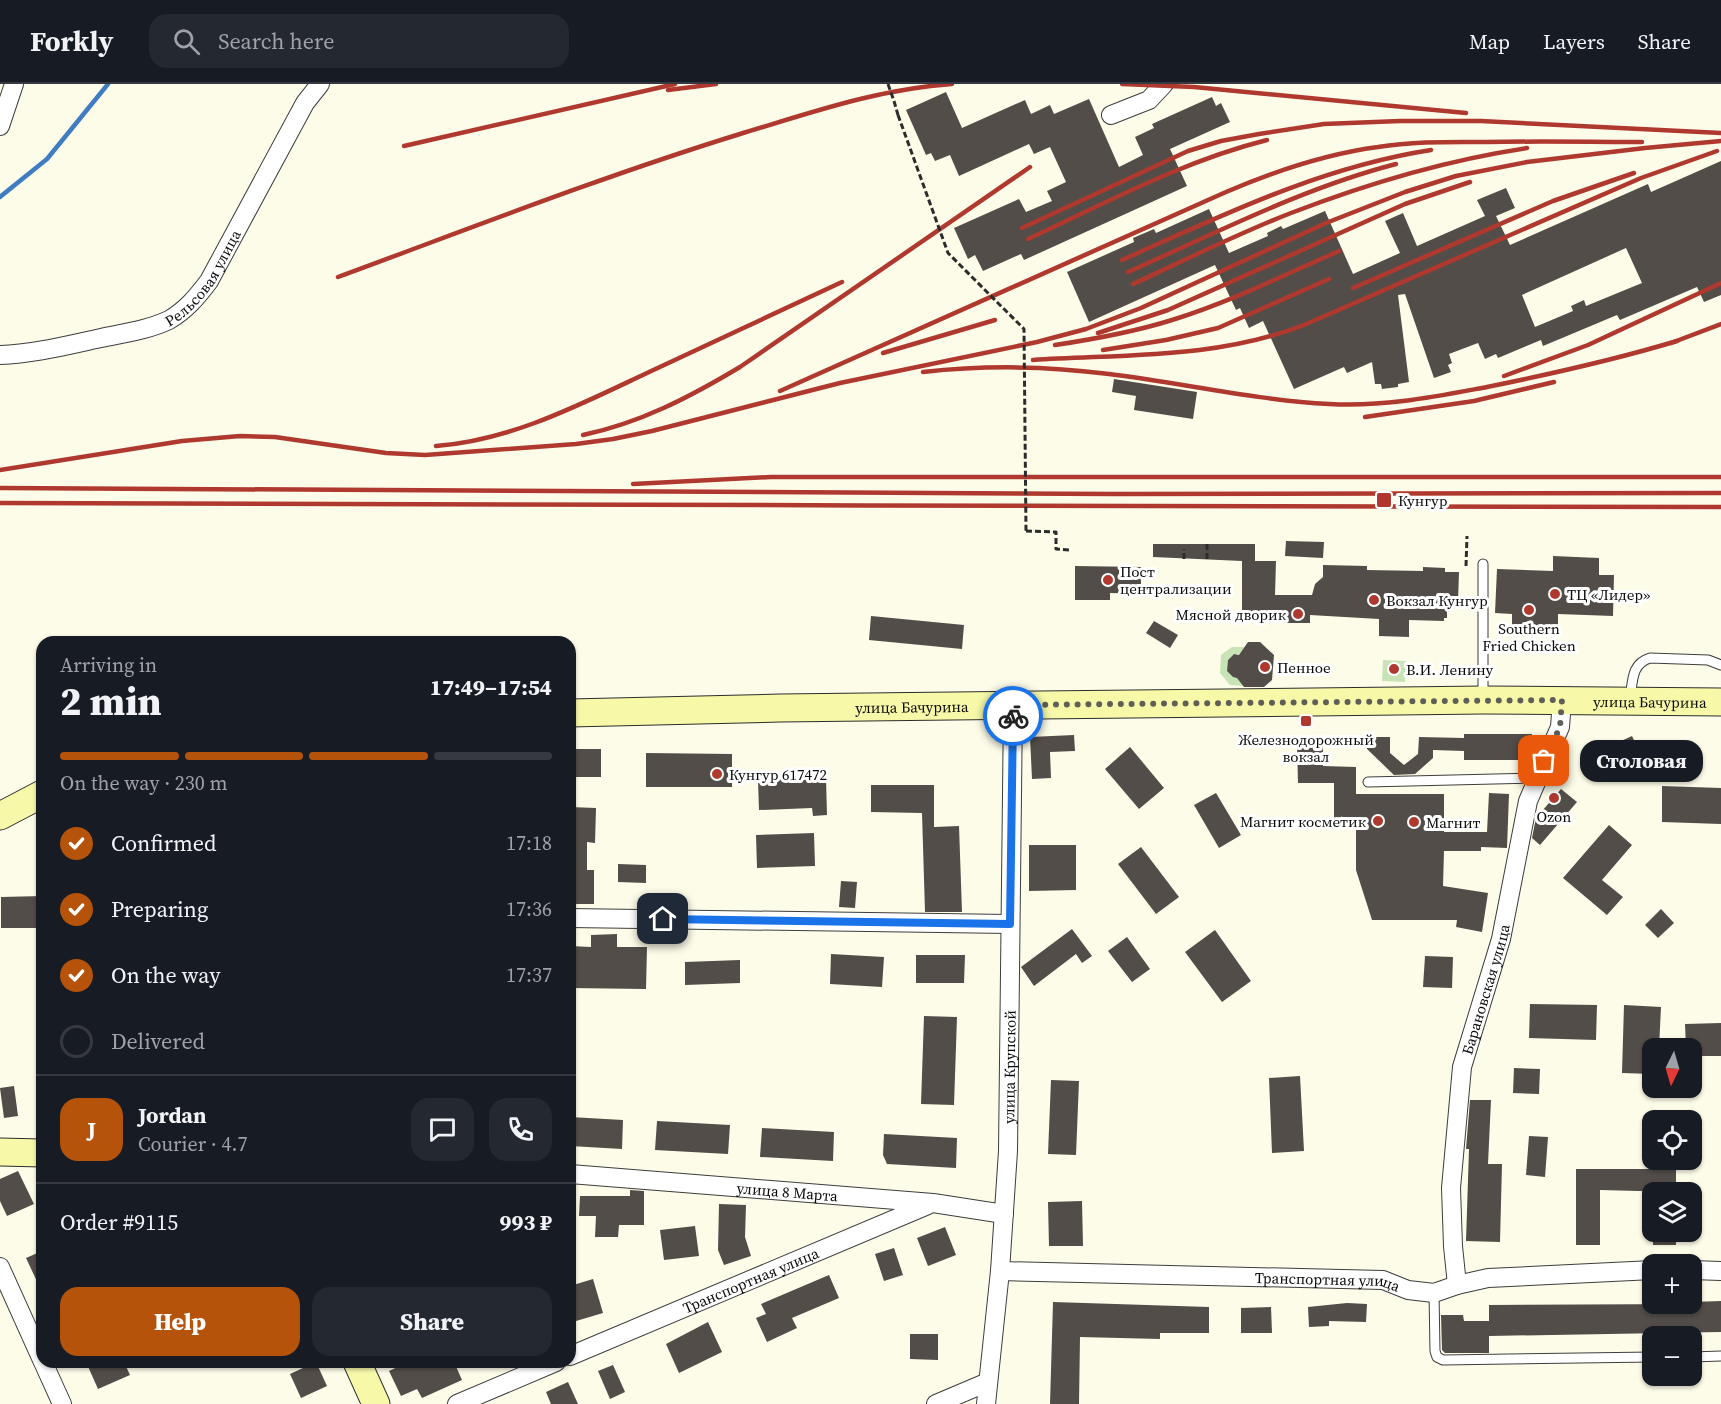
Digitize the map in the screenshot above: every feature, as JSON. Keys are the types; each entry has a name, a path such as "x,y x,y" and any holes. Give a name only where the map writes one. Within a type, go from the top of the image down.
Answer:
{"street":[{"path":"0,126 14,84"},
{"name":"Рельсовая улица","path":"0,354 45,350 148,328 184,310 209,281 305,103 320,84"},
{"path":"1111,116 1149,100 1164,84"},
{"name":"улица Бачурина","path":"576,713 780,708 1013,718 1483,700 1721,702"},
{"name":"Барановская улица","path":"1457,1285 1451,1188 1460,1076 1468,1042 1501,939 1524,816 1537,778 1560,727 1562,700"},
{"name":"улица Крупской","path":"986,1404 1000,1271 1008,1151 1013,718"},
{"path":"0,816 36,797"},
{"path":"576,918 1010,924"},
{"path":"0,1152 36,1153"},
{"name":"улица 8 Марта","path":"576,1174 933,1203 1004,1214"},
{"name":"Транспортная улица","path":"576,1353 933,1203"},
{"path":"0,1268 36,1348"},
{"name":"Транспортная улица","path":"1000,1271 1383,1280 1408,1290 1434,1293 1488,1278 1642,1271"},
{"path":"1702,1271 1721,1272"},
{"path":"45,1368 62,1404"},
{"path":"360,1368 376,1404"},
{"path":"457,1404 542,1368"},
{"path":"936,1404 988,1382"}],"lane":[{"path":"1483,564 1483,700"},
{"path":"1630,701 1634,675 1641,661 1650,658 1708,660 1721,665"},
{"path":"1368,782 1537,778"},
{"path":"1434,1293 1435,1351 1437,1357 1443,1360 1642,1357"},
{"path":"1702,1357 1721,1356"}],"path":[{"path":"888,84 948,253 1024,329 1026,531 1056,532 1056,549 1069,550"},
{"path":"1466,566 1467,536"},
{"path":"1207,559 1208,544"},
{"path":"1184,549 1184,559"}],"green space":[{"path":"1232,647 1244,647 1256,658 1243,686 1230,685 1220,673 1221,655","holes":["1234,654 1245,655 1245,678 1233,677 1227,671 1228,660"]},
{"path":"1383,660 1406,661 1405,682 1382,681"}],"building":[{"path":"946,92 962,128 1025,100 1031,114 1050,105 1054,114 1089,99 1119,167 1143,155 1135,137 1154,128 1152,124 1212,97 1216,106 1221,103 1230,122 1170,149 1187,186 1024,260 1021,254 983,271 975,255 968,259 954,228 1019,199 1026,212 1052,201 1047,191 1066,182 1050,147 1034,154 1029,144 959,176 950,155 935,161 931,153 926,155 906,110"},
{"path":"1721,161 1721,295 1704,302 1697,287 1620,320 1617,315 1543,346 1541,340 1498,358 1496,354 1485,359 1478,343 1449,354 1452,363 1448,365 1451,372 1434,378 1405,294 1398,295 1409,382 1398,384 1398,387 1382,389 1381,384 1375,384 1372,362 1347,373 1344,367 1294,389 1263,321 1249,328 1240,308 1236,310 1215,265 1089,322 1067,272 1134,242 1133,238 1154,229 1156,233 1209,209 1229,253 1268,236 1267,233 1281,226 1283,229 1325,211 1353,274 1400,253 1385,221 1403,213 1417,246 1485,216 1477,200 1506,188 1515,208 1496,216 1510,245 1648,184 1651,192","holes":["1626,248 1642,283 1586,306 1584,300 1571,306 1573,311 1535,327 1522,295"]},
{"path":"1114,379 1197,392 1193,419 1134,410 1136,396 1112,392"},
{"path":"1286,541 1324,542 1323,558 1285,556"},
{"name":"Вокзал Кунгур","path":"1153,544 1255,544 1255,561 1276,561 1275,595 1312,595 1315,584 1323,577 1323,565 1367,566 1367,570 1423,571 1423,567 1445,568 1445,572 1459,572 1458,602 1447,602 1447,618 1444,618 1444,621 1409,620 1409,637 1379,636 1379,619 1310,615 1310,623 1285,623 1285,617 1242,616 1242,561 1153,557"},
{"name":"ТЦ «Лидер»","path":"1553,556 1599,558 1599,575 1614,575 1613,616 1558,614 1558,629 1512,628 1512,614 1495,613 1497,569 1553,571"},
{"name":"Пост централизации","path":"1075,566 1141,567 1141,594 1110,593 1110,600 1075,600"},
{"path":"871,616 964,625 962,649 869,640"},
{"path":"1154,621 1178,635 1170,648 1146,633"},
{"path":"1248,642 1260,642 1274,655 1272,680 1264,687 1244,687 1227,671 1228,660 1234,654 1239,655"},
{"path":"1464,734 1532,734 1532,760 1464,760 1464,751 1433,750 1433,758 1415,774 1394,775 1367,749 1367,737 1390,737 1390,753 1404,765 1418,754 1419,737 1464,738"},
{"path":"1074,735 1075,751 1050,752 1051,778 1032,779 1030,737"},
{"path":"1632,736 1646,765 1622,776 1608,747"},
{"path":"1297,745 1323,745 1323,766 1356,767 1356,794 1444,794 1444,832 1487,832 1489,793 1509,794 1507,848 1481,847 1481,851 1444,851 1443,886 1488,893 1482,932 1456,927 1457,920 1372,920 1356,870 1356,825 1334,825 1334,783 1298,783"},
{"path":"1130,747 1164,788 1139,809 1105,769"},
{"path":"576,749 601,749 601,777 576,777"},
{"path":"646,753 732,754 732,787 646,787"},
{"path":"826,778 827,815 813,816 812,808 759,810 758,780"},
{"path":"871,785 934,785 934,827 959,826 962,912 925,912 922,813 871,812"},
{"path":"1662,786 1721,788 1721,824 1662,822"},
{"path":"1561,789 1577,802 1540,845 1532,838 1536,818"},
{"path":"1216,793 1241,835 1219,848 1194,805"},
{"path":"576,807 596,808 595,843 587,842 587,870 594,870 594,904 576,904"},
{"path":"1609,825 1632,845 1602,880 1623,897 1607,915 1563,878"},
{"path":"814,833 815,866 757,868 756,835"},
{"path":"1029,845 1076,845 1076,890 1029,891"},
{"path":"1141,847 1179,897 1156,914 1118,864"},
{"path":"618,864 646,865 646,883 618,882"},
{"path":"841,881 857,882 855,908 839,907"},
{"path":"36,896 36,928 1,928 1,897"},
{"path":"1661,909 1674,923 1658,938 1645,925"},
{"path":"1072,929 1092,956 1082,963 1076,954 1034,986 1021,967"},
{"path":"1215,930 1251,981 1222,1002 1185,952"},
{"path":"617,934 617,947 647,947 646,989 576,988 576,946 591,947 591,935"},
{"path":"1127,937 1150,969 1132,982 1108,951"},
{"path":"831,954 884,957 882,987 830,984"},
{"path":"916,955 965,955 964,983 916,983"},
{"path":"1425,956 1453,957 1452,988 1423,987"},
{"path":"740,960 740,983 685,985 685,962"},
{"path":"1530,1004 1597,1005 1596,1040 1529,1038"},
{"path":"1624,1005 1661,1007 1659,1038 1642,1038 1642,1074 1622,1073"},
{"path":"924,1016 957,1017 954,1105 921,1104"},
{"path":"1721,1023 1721,1056 1702,1056 1702,1038 1686,1038 1685,1024"},
{"path":"1514,1068 1540,1069 1539,1094 1513,1093"},
{"path":"1300,1076 1304,1151 1272,1153 1269,1078"},
{"path":"1051,1080 1079,1081 1076,1155 1048,1154"},
{"path":"14,1086 18,1116 4,1118 0,1088"},
{"path":"1470,1100 1491,1100 1488,1164 1502,1164 1500,1242 1466,1241 1469,1149 1466,1149"},
{"path":"576,1117 623,1120 622,1149 576,1146"},
{"path":"657,1121 730,1125 728,1154 655,1150"},
{"path":"762,1128 834,1132 833,1161 760,1157"},
{"path":"884,1134 957,1138 956,1168 887,1164 883,1155"},
{"path":"1529,1136 1548,1137 1545,1177 1526,1175"},
{"path":"1576,1169 1676,1170 1676,1182 1642,1182 1642,1191 1600,1190 1600,1245 1576,1245"},
{"path":"18,1171 34,1204 7,1216 0,1201 0,1179"},
{"path":"630,1190 644,1191 644,1225 619,1225 618,1237 595,1237 596,1216 579,1216 580,1196 630,1196"},
{"path":"1082,1201 1083,1246 1049,1246 1048,1202"},
{"path":"719,1204 746,1205 745,1237 751,1256 724,1265 718,1250"},
{"path":"695,1226 699,1256 664,1260 660,1230"},
{"path":"945,1227 956,1255 928,1266 917,1238"},
{"path":"1653,1242 1676,1242 1676,1245 1653,1245"},
{"path":"894,1248 903,1275 884,1281 875,1254"},
{"path":"36,1254 36,1279 26,1258"},
{"path":"829,1275 839,1298 792,1318 797,1328 767,1342 756,1318 766,1314 761,1304"},
{"path":"593,1279 603,1313 576,1321 576,1284"},
{"path":"1721,1301 1721,1332 1702,1332 1702,1326 1642,1326 1642,1333 1489,1336 1489,1353 1445,1353 1442,1350 1441,1315 1463,1315 1464,1321 1489,1321 1489,1305 1642,1304 1642,1314 1702,1314 1702,1302"},
{"path":"1053,1302 1209,1307 1209,1333 1160,1333 1160,1339 1080,1337 1079,1404 1050,1404"},
{"path":"1347,1303 1367,1304 1366,1322 1329,1321 1329,1326 1309,1327 1308,1307"},
{"path":"1271,1307 1272,1333 1241,1333 1241,1308"},
{"path":"708,1322 722,1352 679,1373 666,1344"},
{"path":"910,1334 938,1334 938,1360 910,1359"},
{"path":"613,1365 625,1392 610,1399 598,1371"},
{"path":"89,1368 127,1368 130,1375 98,1389"},
{"path":"303,1368 319,1368 327,1386 301,1398 290,1374"},
{"path":"395,1368 457,1368 462,1380 422,1398 417,1389 401,1396 389,1371"},
{"path":"568,1382 578,1404 551,1404 546,1392"}],"waterway":[{"path":"0,197 47,159 108,84"}],"railway":[{"path":"404,146 675,84"},
{"path":"668,90 716,84"},
{"path":"338,277 689,150 871,96 952,84"},
{"path":"1122,84 1194,87 1466,113"},
{"path":"1022,228 1188,151 1221,141 1324,124 1481,121 1721,133"},
{"path":"1028,239 1175,171 1267,140"},
{"path":"0,470 182,441 240,436 275,437 386,453 425,455 576,444 613,439 840,383 1037,342 1086,329 1141,308 1326,223 1405,192 1456,176 1527,162 1721,141"},
{"path":"780,391 1226,192 1301,164 1358,150 1419,143 1642,142"},
{"path":"1133,284 1251,230 1348,192 1437,166 1527,148"},
{"path":"1122,260 1235,210 1312,180 1390,158 1431,150"},
{"path":"1033,360 1170,353 1237,344 1271,336 1304,325 1641,178 1717,151"},
{"path":"1128,272 1294,198 1396,164"},
{"path":"583,435 625,424 664,408 740,367 1030,167"},
{"path":"1353,288 1553,201 1634,173"},
{"path":"1098,333 1168,310 1405,204 1470,182"},
{"path":"1055,345 1114,335 1194,313 1236,297 1339,251"},
{"path":"1103,350 1166,340 1218,328 1329,279"},
{"path":"436,446 491,437 545,419 842,282"},
{"path":"1504,376 1588,345 1721,283"},
{"path":"883,353 995,320"},
{"path":"1671,343 1721,324"},
{"path":"923,372 993,367 1062,369 1274,399 1350,405 1409,400 1487,387 1582,366 1677,341"},
{"path":"1365,417 1474,401 1554,382"},
{"path":"633,484 771,477 1721,477"},
{"path":"0,488 1115,494 1721,493"},
{"path":"0,503 1721,507"}],"way so far":[{"path":"1013,716 1013,705 1562,700 1560,727 1544,761"}],"place":[{"name":"Кунгур","path":"1384,500"},
{"name":"Пост централизации","path":"1108,580"},
{"name":"ТЦ «Лидер»","path":"1555,594"},
{"name":"Вокзал Кунгур","path":"1374,600"},
{"name":"Southern Fried Chicken","path":"1529,610"},
{"name":"Мясной дворик","path":"1298,614"},
{"name":"Пенное","path":"1265,667"},
{"name":"В.И. Ленину","path":"1394,669"},
{"name":"Железнодорожный вокзал","path":"1306,721"},
{"name":"Столовая","path":"1544,761"},
{"name":"Кунгур 617472","path":"717,774"},
{"name":"Ozon","path":"1554,798"},
{"name":"Магнит косметик","path":"1378,821"},
{"name":"Магнит","path":"1414,822"}],"route":[{"path":"663,919 1010,924 1013,716"}]}
